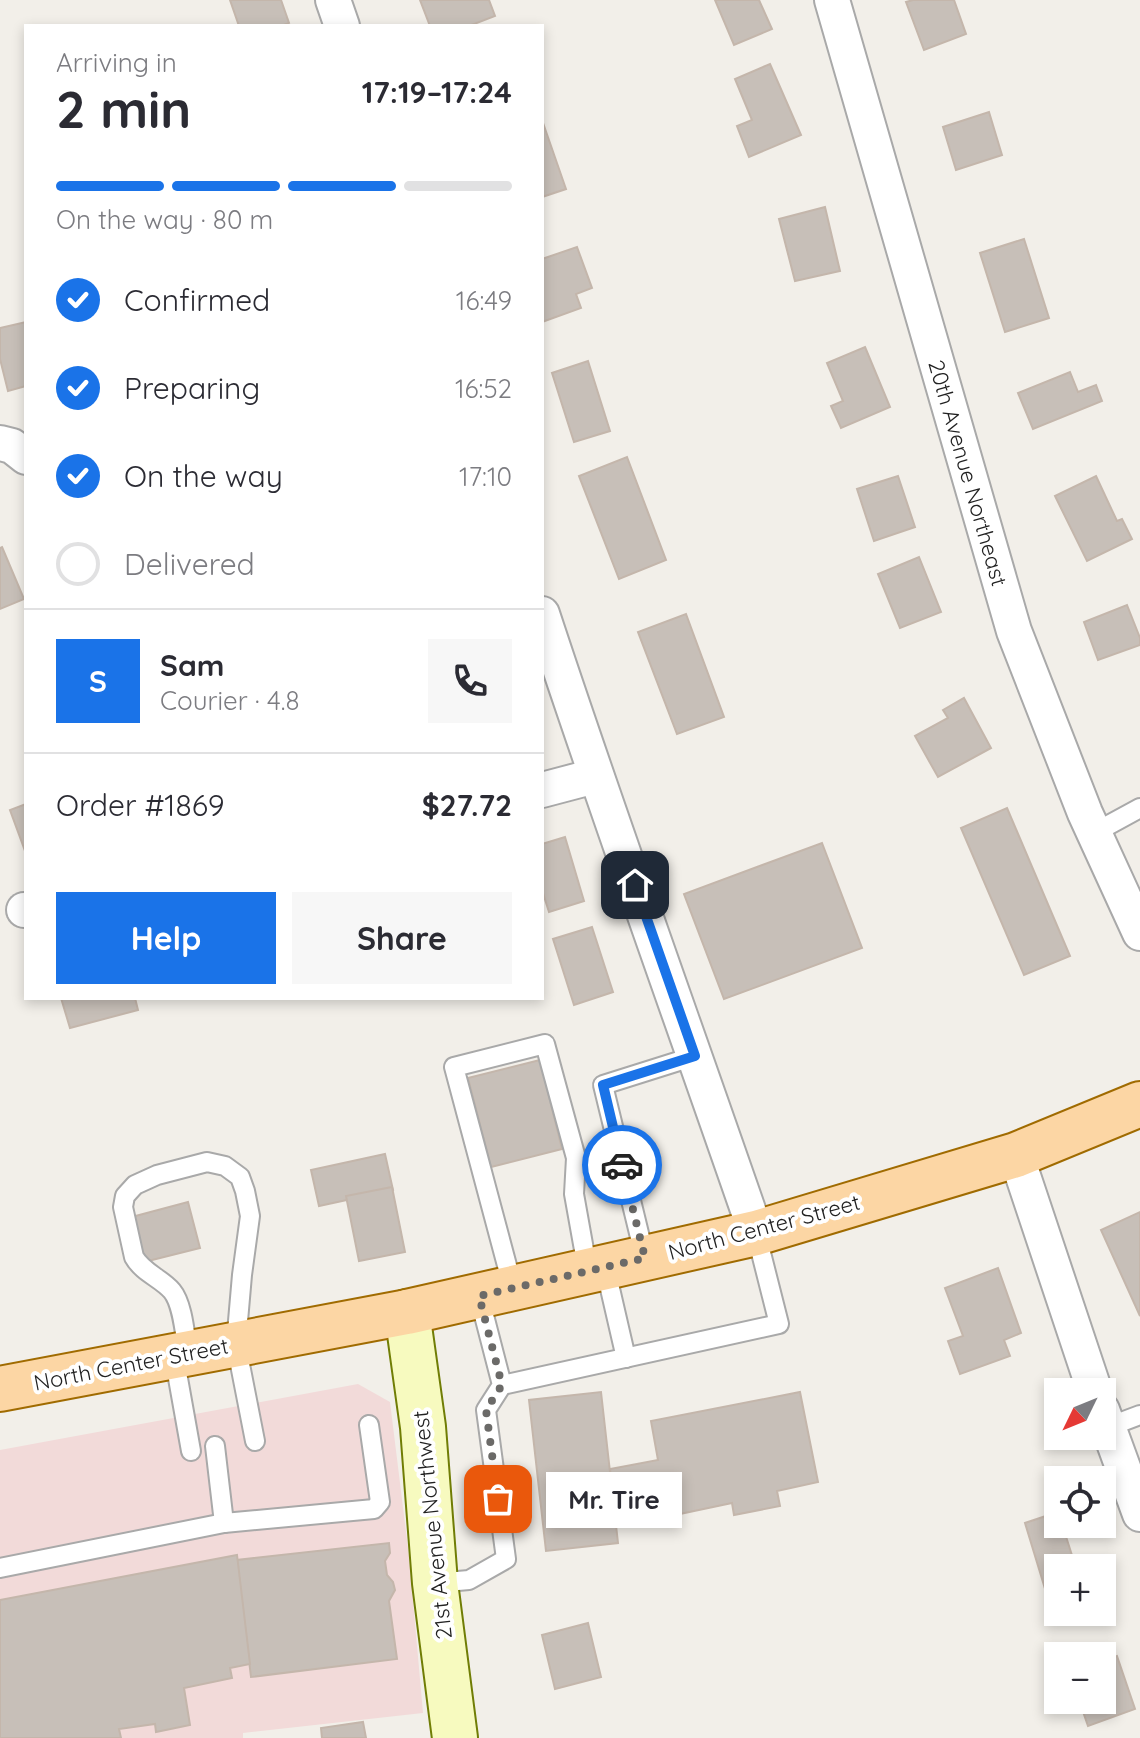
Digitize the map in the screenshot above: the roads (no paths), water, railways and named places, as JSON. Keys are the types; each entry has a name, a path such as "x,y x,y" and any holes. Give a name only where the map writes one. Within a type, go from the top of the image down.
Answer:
{"main road":[{"name":"North Center Street","path":"0,1389 407,1312 756,1233 1016,1155 1140,1104"}],"street":[{"path":"333,0 341,24"},
{"name":"20th Avenue Northeast","path":"832,0 1014,631 1094,833 1140,933"},
{"path":"0,443 12,446 24,455"},
{"path":"544,620 595,776 756,1233"},
{"path":"544,789 595,776"},
{"path":"1016,1155 1090,1378"},
{"name":"21st Avenue Northwest","path":"407,1312 423,1427 435,1583 455,1738"},
{"path":"1116,1448 1140,1514"}],"lane":[{"path":"1094,833 1140,808"},
{"path":"435,1583 469,1580 506,1559 486,1410 502,1385 496,1292 454,1067 545,1044 576,1158 574,1194 613,1266"},
{"path":"626,1358 613,1266 603,1085 695,1056"},
{"path":"191,1451 181,1355 183,1320 172,1291 138,1265 123,1207 125,1196 135,1185 157,1175 207,1162 225,1166 240,1177 250,1216 236,1344 255,1441"},
{"path":"502,1385 779,1324 756,1233"},
{"path":"1116,1417 1140,1415"},
{"path":"0,1568 224,1523 374,1509 380,1502 369,1425"},
{"path":"215,1446 224,1523"}],"place":[{"name":"Mr. Tire","path":"498,1499"}]}
